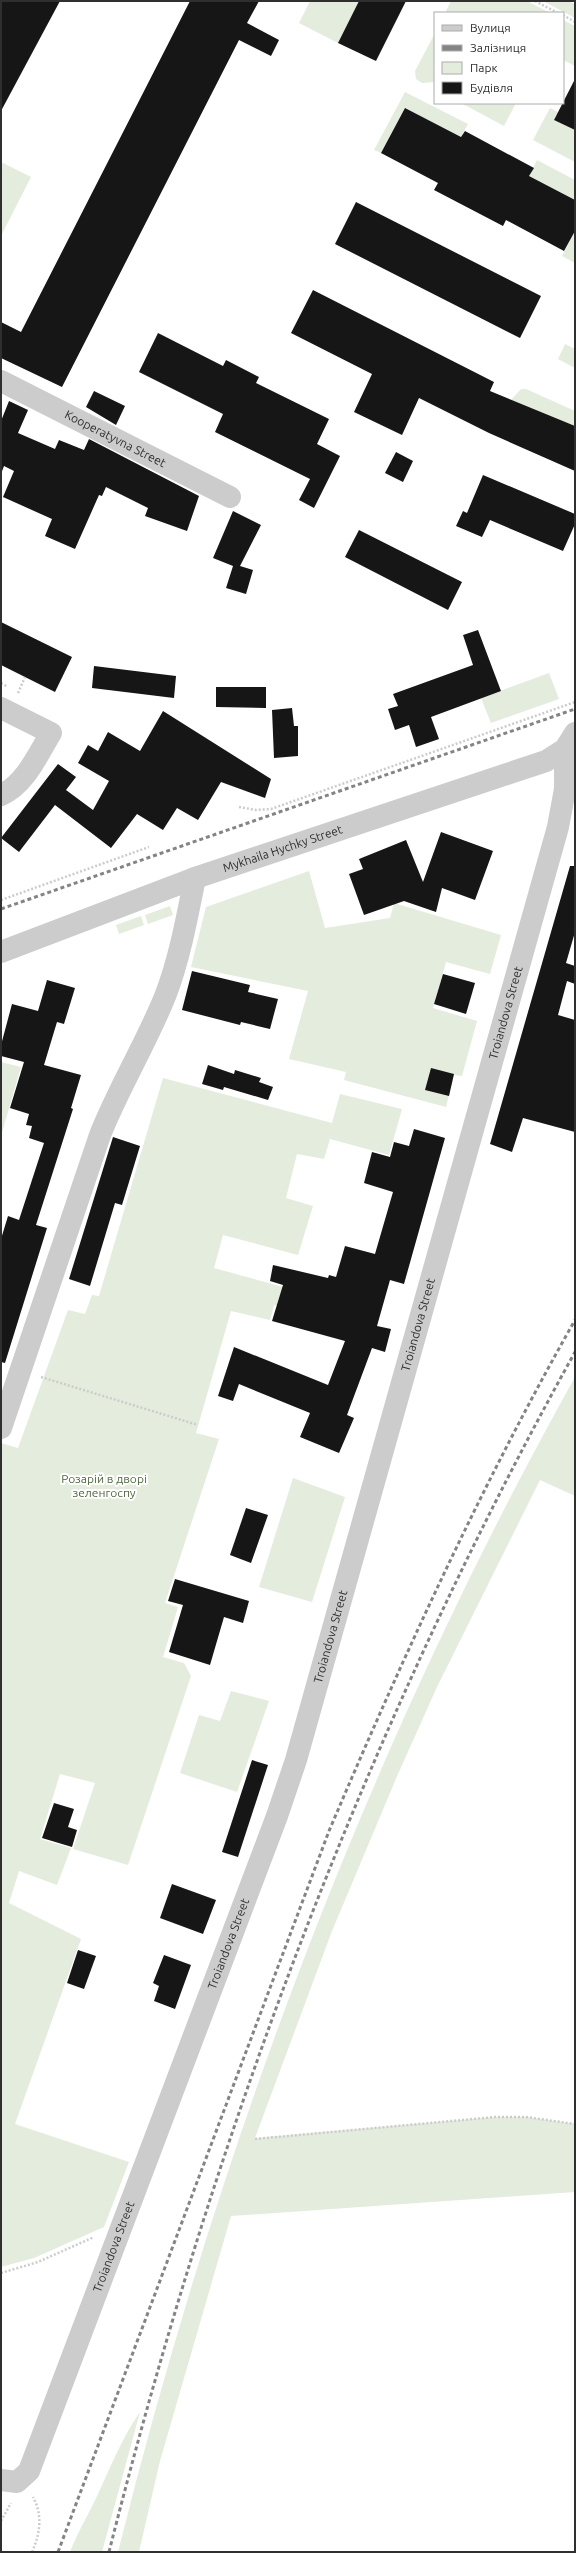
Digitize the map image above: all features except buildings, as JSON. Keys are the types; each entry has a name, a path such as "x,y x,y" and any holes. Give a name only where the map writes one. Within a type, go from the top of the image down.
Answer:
{"street":[{"name":"Kooperatyvna Street","path":"1,381 230,497"},
{"path":"1,708 51,733 21,780 13,789 1,795"},
{"name":"Mykhaila Hychky Street","path":"1,952 195,878 546,761 570,741"},
{"name":"Troiandova Street","path":"23,2479 29,2471 275,1823 296,1760 558,827 565,789 570,741"},
{"path":"1,1428 100,1135 116,1096 156,1016 174,973 195,878"},
{"path":"1,2480 10,2482 23,2479"}],"path":[{"path":"535,1 556,12"},
{"path":"564,16 575,22"},
{"path":"239,807 256,810 271,809 575,702"},
{"path":"1,900 149,847"},
{"path":"21,1371 198,1425"},
{"path":"255,2138 495,2116 526,2117 575,2124"},
{"path":"1,2273 38,2262 122,2224"},
{"path":"23,2479 36,2501 39,2520 39,2536 32,2552"}],"green space":[{"path":"310,1 359,1 338,43 299,23"},
{"path":"451,1 527,1 548,12 446,12"},
{"path":"543,1 568,1 575,4 575,18"},
{"path":"564,20 575,26 575,66 564,60"},
{"path":"434,35 434,82 422,83 416,79 415,71"},
{"path":"405,92 468,124 461,137 405,108 381,153 374,150"},
{"path":"463,104 515,104 504,126"},
{"path":"550,108 558,112 554,120 575,130 575,162 533,140"},
{"path":"537,160 575,180 575,200 529,176"},
{"path":"1,162 31,177 1,236"},
{"path":"575,231 575,263 562,256"},
{"path":"565,344 575,349 575,368 558,359"},
{"path":"521,389 526,389 575,411 575,426 511,400"},
{"path":"549,673 559,699 491,723 481,698"},
{"path":"309,871 325,928 390,918 394,903 501,935 490,974 446,962 433,1008 477,1021 462,1076 454,1075 446,1107 344,1080 346,1072 289,1059 308,991 191,967 206,907"},
{"path":"170,906 173,915 148,924 145,915"},
{"path":"141,916 144,925 119,934 116,925"},
{"path":"1,1062 21,1067 1,1136"},
{"name":"Розарій в дворі зеленгоспу","path":"163,1078 332,1123 340,1094 402,1109 389,1155 330,1139 324,1159 297,1154 286,1198 313,1206 298,1255 223,1235 214,1268 287,1288 282,1307 274,1305 270,1320 231,1311 196,1433 219,1439 165,1603 178,1607 163,1657 184,1663 191,1676 128,1865 73,1849 95,1783 60,1774 40,1839 71,1848 57,1885 19,1871 9,1903 81,1939 15,2124 129,2162 104,2227 34,2258 1,2267 1,1443 18,1448 68,1310 85,1314 92,1295 99,1296"},
{"path":"575,1377 575,1496 540,1480 437,1687 398,1774 332,1931 255,2138 495,2117 526,2117 575,2124 575,2192 231,2216 160,2461 139,2552 118,2552 158,2399 203,2248 253,2098 308,1950 367,1803 431,1659 500,1517"},
{"path":"293,1478 345,1497 312,1602 259,1587"},
{"path":"231,1691 269,1701 237,1792 180,1773 199,1715 220,1721"},
{"path":"140,2412 102,2552 70,2552 122,2442"}],"railway":[{"path":"1,909 575,709"},
{"path":"58,2552 329,1831 415,1636 445,1572 508,1445 575,1320"},
{"path":"109,2552 151,2396 197,2241 247,2088 303,1937 363,1787 429,1639 499,1494 575,1352"}]}
